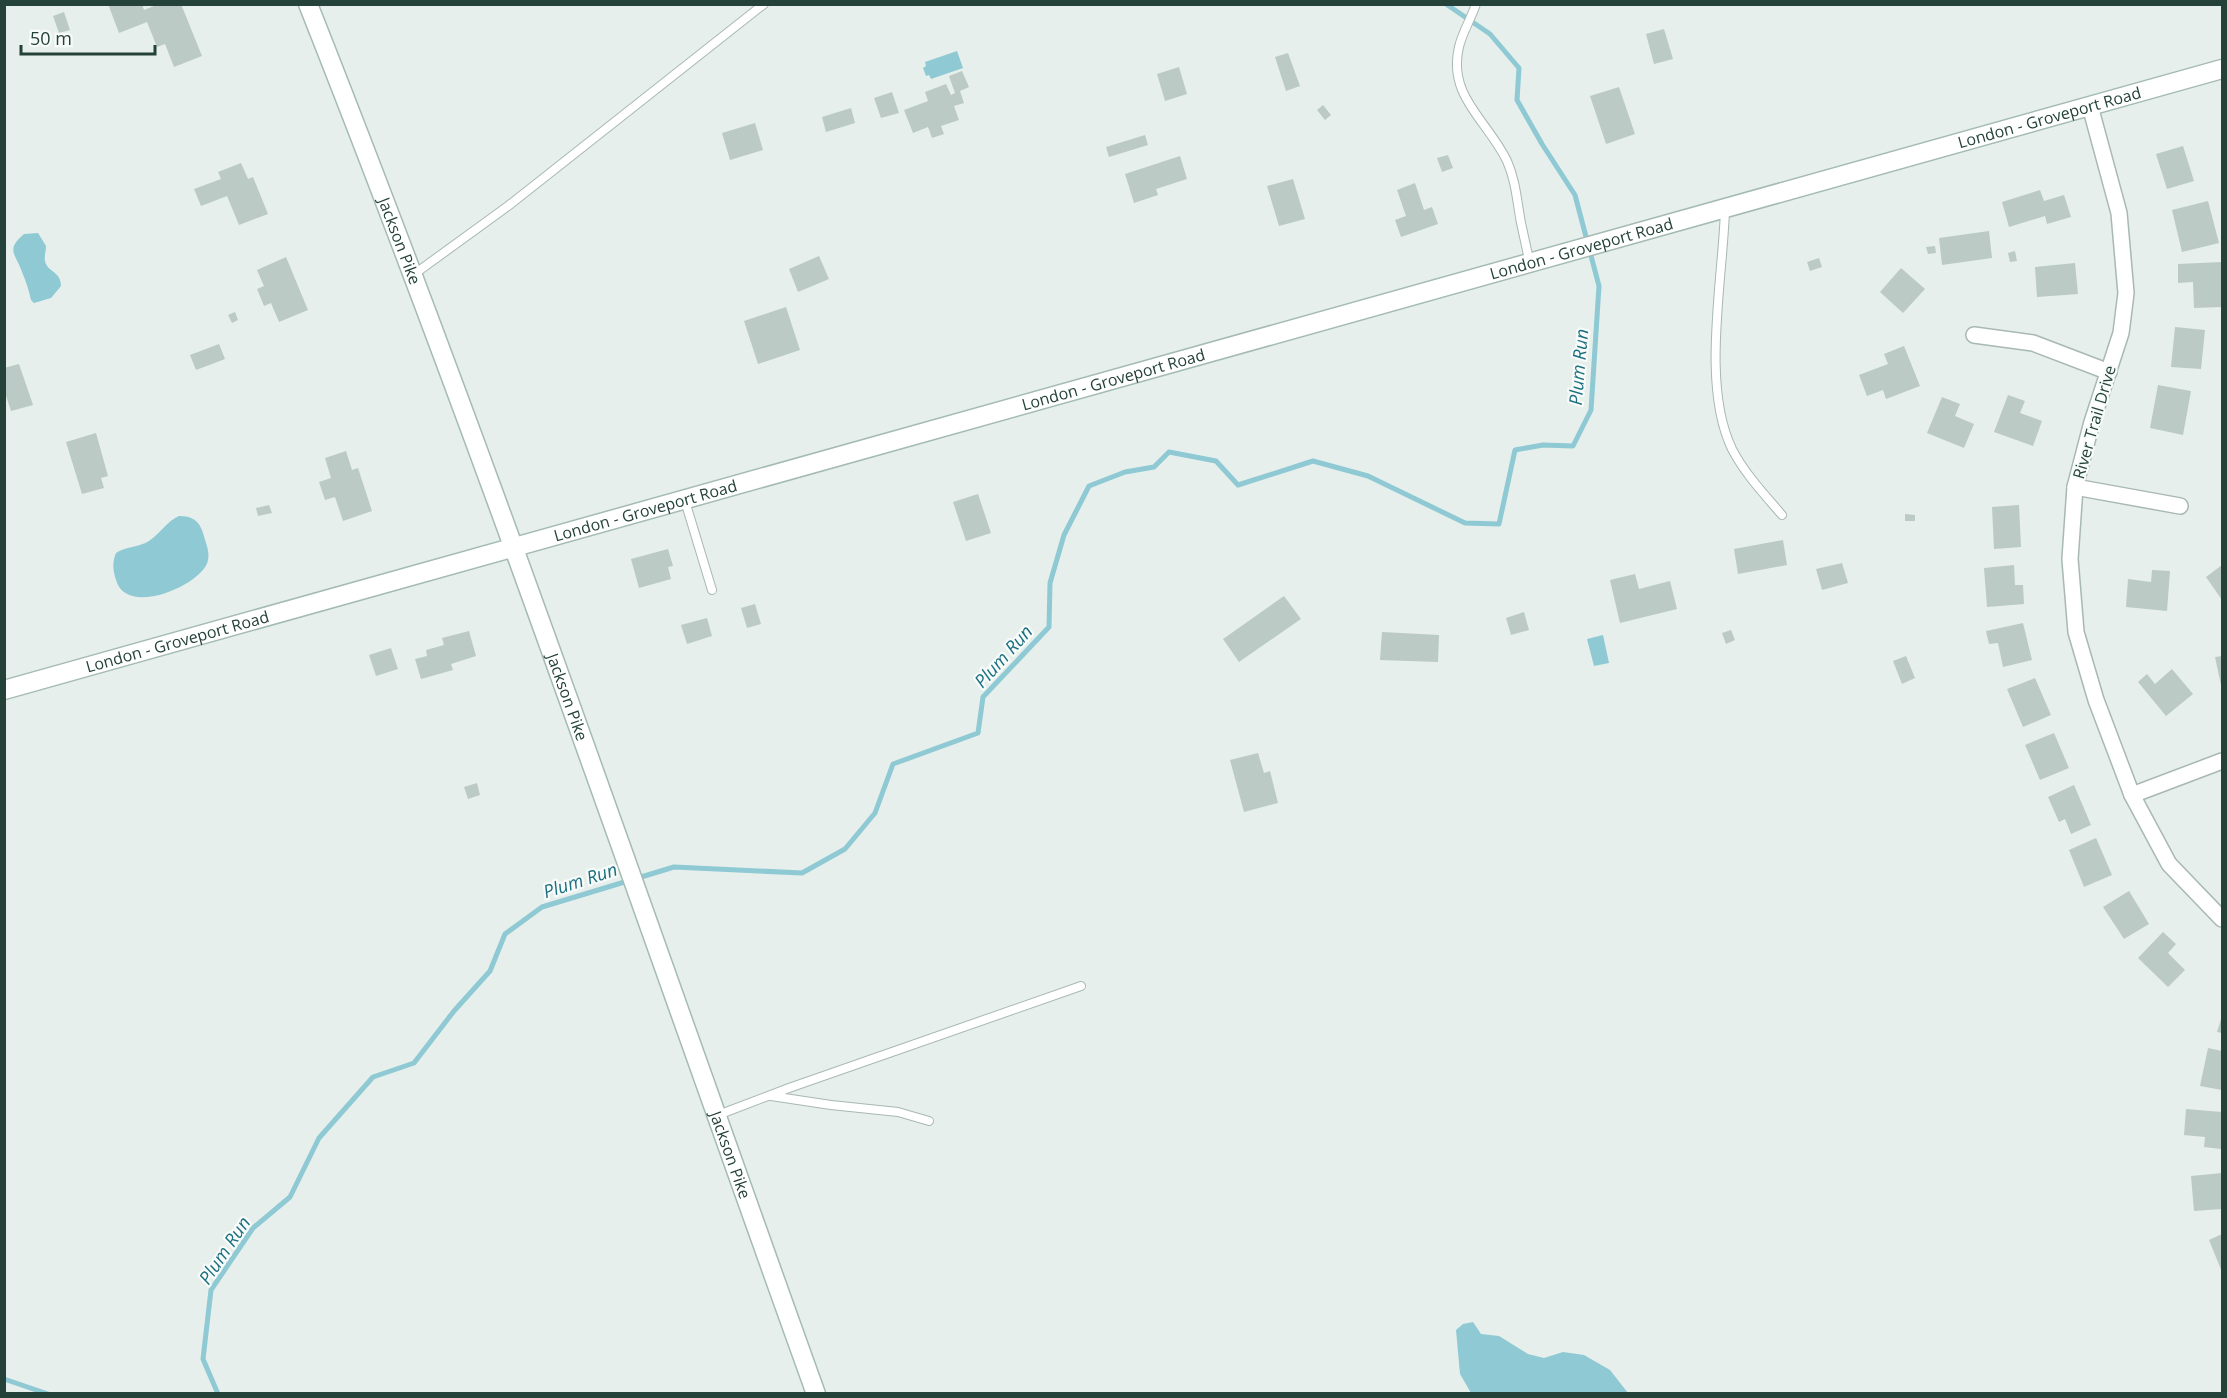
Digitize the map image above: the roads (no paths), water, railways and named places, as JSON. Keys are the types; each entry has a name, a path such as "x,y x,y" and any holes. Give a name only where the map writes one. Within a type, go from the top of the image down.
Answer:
{"main road":[{"name":"Jackson Pike","path":"308,4 513,547 816,1394"},
{"name":"London - Groveport Road","path":"4,690 2223,69"}],"street":[{"name":"River Trail Drive","path":"2090,106 2119,213 2126,293 2121,333 2092,422 2075,487 2070,559 2076,632 2096,700 2132,795 2169,864 2223,919"},
{"path":"1974,335 2033,343 2109,372"},
{"path":"2075,487 2180,506"},
{"path":"2132,795 2223,760"}],"lane":[{"path":"412,276 508,206 764,4"},
{"path":"1476,4 1463,35 1456,62 1457,78 1478,118 1497,142 1508,163 1536,263"},
{"path":"1725,209 1718,315 1717,378 1721,415 1732,448 1748,475 1782,514"},
{"path":"684,501 712,590"},
{"path":"718,1115 1081,986"},
{"path":"769,1096 898,1112 929,1121"}],"water":[{"path":"957,51 963,68 931,79 929,75 926,76 923,68 926,66 925,62"},
{"path":"38,233 46,246 46,265 59,277 61,286 51,298 34,303 13,248 24,234"},
{"path":"179,516 194,520 201,529 208,553 204,569 180,587 165,593 149,597 135,597 123,591 114,573 113,563 116,553 149,541"},
{"path":"1603,635 1609,663 1594,666 1587,639"},
{"path":"1473,1322 1481,1334 1499,1336 1528,1354 1544,1358 1563,1352 1584,1355 1610,1370 1628,1393 1471,1393 1460,1374 1456,1330 1463,1324"}],"waterway":[{"name":"Plum Run","path":"218,1394 203,1359 211,1290 253,1228 290,1197 319,1138 373,1077 414,1063 454,1011 490,971 505,934 542,907 674,867 802,873 845,849 875,813 893,764 978,733 983,697 1049,627 1050,583 1064,535 1089,486 1125,472 1154,467 1169,452 1216,461 1238,485 1313,461 1368,476 1465,523 1499,524 1515,450 1543,445 1573,446 1591,410 1599,286 1575,195 1517,100 1519,68 1490,34 1446,4"},
{"name":"Plum Run","path":"4,1379 48,1394"}]}
